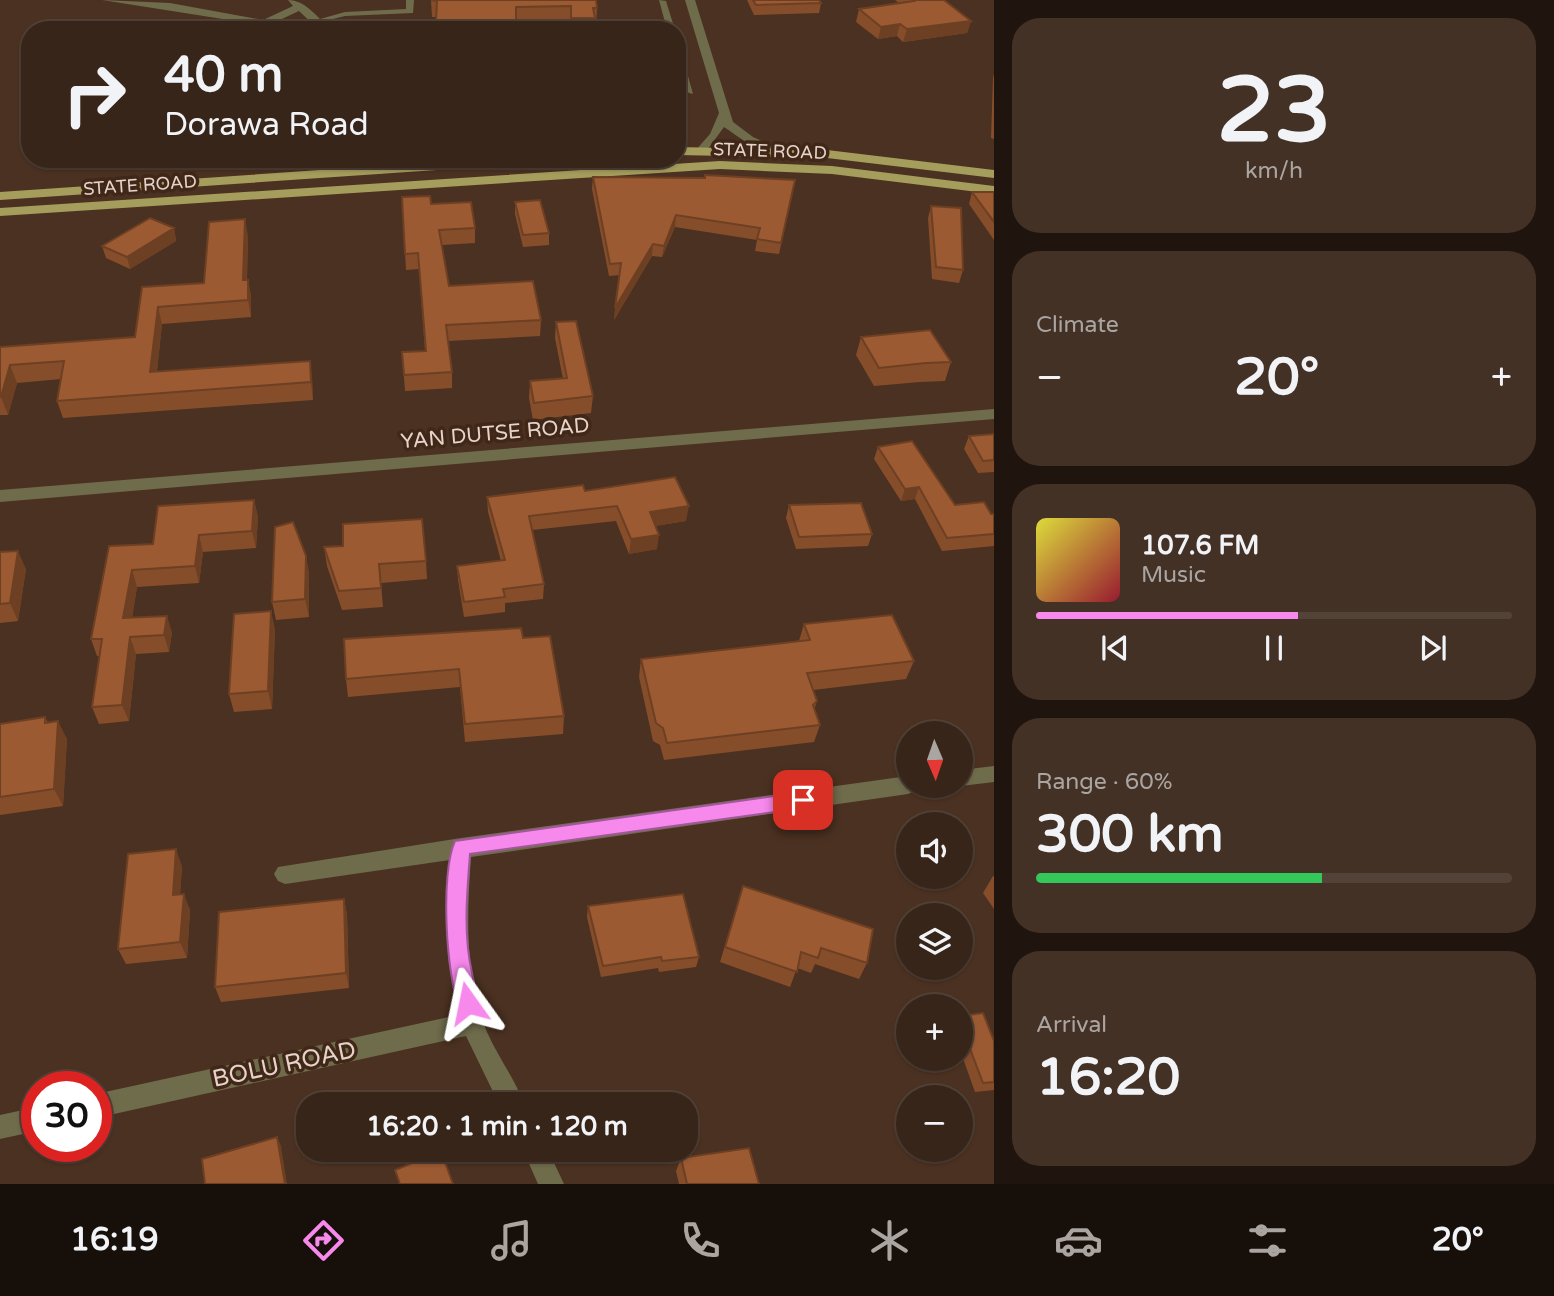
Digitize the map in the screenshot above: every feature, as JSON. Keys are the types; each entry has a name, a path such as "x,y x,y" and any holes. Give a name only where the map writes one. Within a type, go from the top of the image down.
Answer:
{"main road":[{"name":"STATE ROAD","path":"686,151 778,152 874,158 994,174"},
{"name":"STATE ROAD","path":"686,166 720,165 846,171 994,190"},
{"name":"STATE ROAD","path":"0,196 346,168"},
{"name":"STATE ROAD","path":"0,212 652,168"}],"street":[{"path":"107,0 170,6 261,21"},
{"path":"690,0 723,115 736,132 778,152"},
{"path":"269,21 297,3 312,21"},
{"path":"701,151 715,135 723,115"},
{"name":"YAN DUTSE ROAD","path":"0,496 507,452 994,414"},
{"path":"973,777 994,774"},
{"path":"285,874 896,787"},
{"path":"461,847 457,923 459,962 472,1023 506,1092"},
{"name":"BOLU ROAD","path":"112,1102 472,1023"},
{"path":"0,1127 21,1122"},
{"path":"541,1162 551,1184"}],"lane":[{"path":"348,0 352,13"},
{"path":"327,21 352,13 410,11 410,0"},
{"path":"668,21 660,0 673,0"},
{"path":"686,79 690,92"}],"building":[{"path":"431,0 596,0 597,8 593,8 595,18 571,18 571,6 516,7 516,21 436,21 437,1"},
{"path":"753,0 819,0 821,3 756,5"},
{"path":"913,0 944,0 971,21 907,29 900,24 881,27 859,9"},
{"path":"705,175 795,180 781,243 757,239 760,228 676,215 664,246 653,244 615,308 621,263 610,264 593,177 705,178"},
{"path":"972,192 994,192 994,222"},
{"path":"430,196 431,204 471,202 475,228 439,230 449,286 533,281 541,320 446,325 452,372 404,375 402,352 426,351 418,253 405,254 402,197"},
{"path":"540,200 549,233 523,235 515,202"},
{"path":"931,206 961,208 963,270 936,267"},
{"path":"150,218 174,228 127,257 102,246"},
{"path":"245,219 243,280 248,280 248,300 158,307 150,372 310,361 311,382 57,401 64,361 10,365 0,397 0,347 135,337 142,287 204,283 209,222"},
{"path":"576,321 593,396 534,403 530,381 567,378 556,322"},
{"path":"930,330 951,362 879,368 861,337"},
{"path":"994,434 994,460 983,461 969,436"},
{"path":"912,441 955,505 984,502 991,514 994,514 994,534 947,538 919,487 905,489 878,447"},
{"path":"675,477 689,506 650,512 659,535 631,539 617,506 529,516 544,584 503,589 505,597 464,602 457,566 505,560 487,497 583,485 585,491"},
{"path":"254,500 252,531 199,535 195,566 132,570 123,618 167,616 164,635 130,637 122,705 92,707 102,639 91,639 109,546 153,544 158,506"},
{"path":"861,503 872,534 799,537 789,505"},
{"path":"422,519 426,561 379,564 381,588 339,591 324,547 343,546 343,524"},
{"path":"293,522 306,556 305,599 272,602 275,527"},
{"path":"18,551 10,603 0,604 0,552"},
{"path":"271,611 268,691 229,694 234,614"},
{"path":"892,615 914,661 807,673 817,701 813,705 820,725 667,743 663,728 656,723 641,659 810,640 804,624"},
{"path":"521,628 523,638 550,636 564,716 465,724 459,669 346,679 344,639"},
{"path":"45,717 45,723 58,721 54,789 0,797 0,724"},
{"path":"176,849 173,895 184,894 180,942 118,949 128,854"},
{"path":"743,886 873,929 867,963 821,948 818,958 801,952 797,972 725,947"},
{"path":"683,894 699,957 662,961 661,957 603,966 588,906"},
{"path":"344,899 346,973 215,987 219,912"},
{"path":"983,1013 994,1041 994,1082 983,1083 973,1057 973,1014"},
{"path":"277,1137 285,1184 205,1184 202,1159"},
{"path":"749,1148 759,1184 687,1184 682,1162 698,1162 698,1156"},
{"path":"414,1162 445,1162 453,1184 400,1184 395,1170"}],"route":[{"path":"468,1003 459,962 456,910 461,847 803,800"}]}
